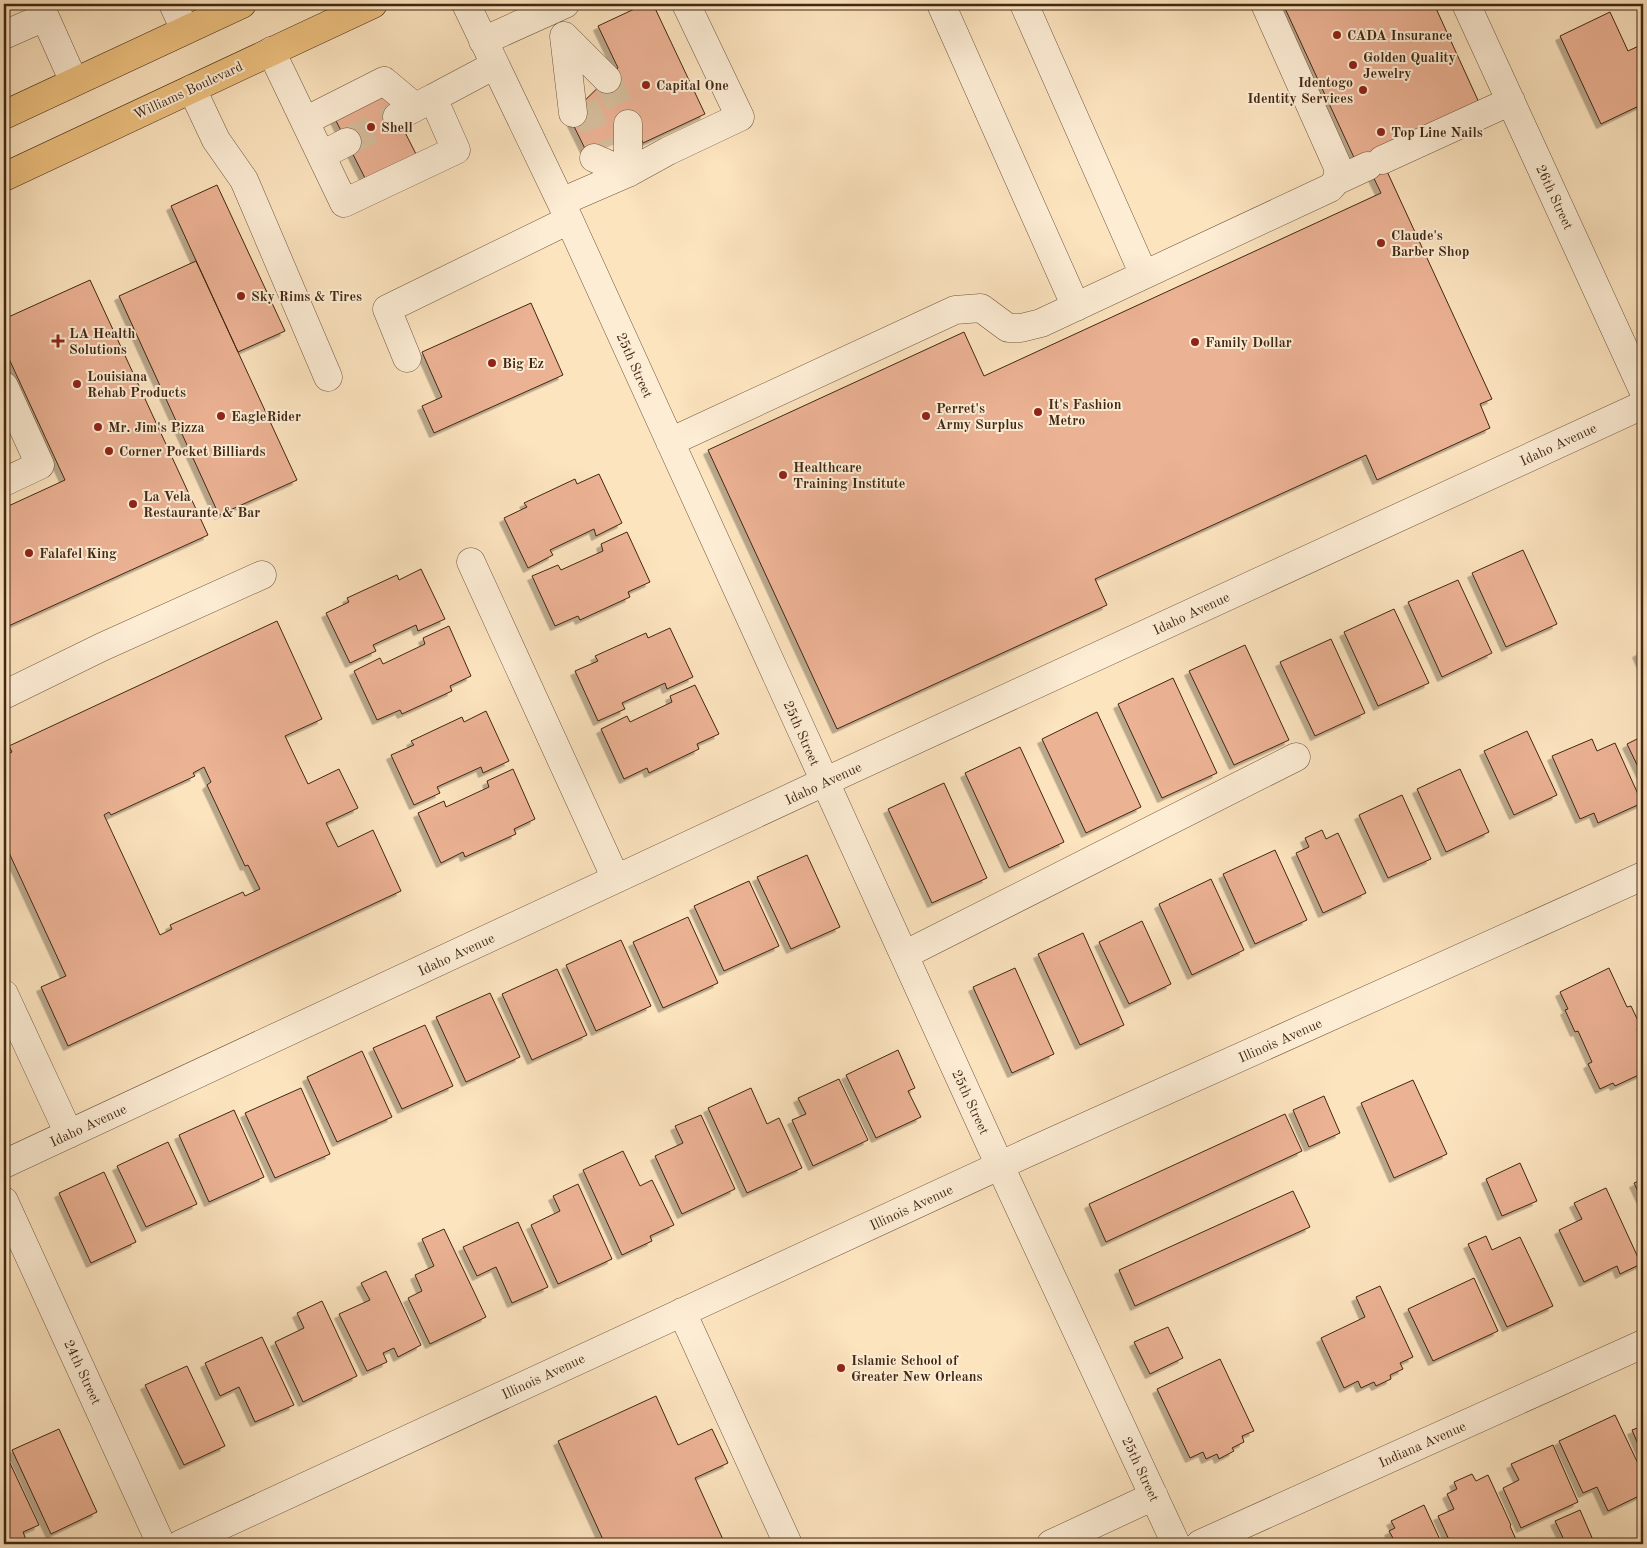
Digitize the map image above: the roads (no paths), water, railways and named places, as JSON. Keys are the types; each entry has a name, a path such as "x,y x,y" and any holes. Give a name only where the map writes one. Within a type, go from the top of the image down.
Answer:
{"main road":[{"path":"4,115 242,4"},
{"name":"Williams Boulevard","path":"4,177 373,4"}],"street":[{"path":"172,4 184,30"},
{"name":"25th Street","path":"466,4 565,211 1000,1166 1176,1544"},
{"path":"407,358 387,309 565,211 628,173 740,118 686,4"},
{"path":"941,4 1076,307"},
{"path":"1024,4 1144,275"},
{"path":"670,442 955,310 981,308 1008,328 1021,328 1040,323 1330,188 1337,172 1265,4"},
{"name":"26th Street","path":"1466,4 1643,390"},
{"path":"483,41 558,7 564,36 590,96 564,36"},
{"path":"4,35 43,10 74,82"},
{"path":"271,51 344,203 456,150 415,107 384,81 306,121"},
{"path":"415,107 495,66"},
{"path":"192,88 216,140 244,180 328,377"},
{"path":"1337,172 1375,163 1511,101"},
{"path":"322,155 347,142"},
{"path":"628,173 610,142 628,173"},
{"path":"4,386 40,465 4,482"},
{"name":"Idaho Avenue","path":"4,1164 824,782 1643,405"},
{"path":"471,562 616,879"},
{"path":"4,695 262,575"},
{"path":"904,955 1296,757"},
{"name":"Illinois Avenue","path":"181,1544 1000,1166 1643,876"},
{"path":"4,994 69,1134"},
{"name":"24th Street","path":"4,1201 161,1544"},
{"path":"682,1312 788,1544"},
{"name":"Indiana Avenue","path":"1200,1544 1643,1344"},
{"path":"1051,1544 1154,1496"}],"tunnel":[{"path":"607,79 628,124"},
{"path":"584,103 603,149"},
{"path":"347,142 397,117"}],"place":[{"name":"CADA Insurance","path":"1337,35"},
{"name":"Golden Quality Jewelry","path":"1353,65"},
{"name":"Capital One","path":"646,85"},
{"name":"Identogo Identity Services","path":"1363,90"},
{"name":"Shell","path":"371,127"},
{"name":"Top Line Nails","path":"1381,132"},
{"name":"Claude's Barber Shop","path":"1381,243"},
{"name":"Sky Rims & Tires","path":"241,296"},
{"name":"LA Health Solutions","path":"58,341"},
{"name":"Family Dollar","path":"1195,342"},
{"name":"Big Ez","path":"492,363"},
{"name":"Louisiana Rehab Products","path":"77,384"},
{"name":"It's Fashion Metro","path":"1038,412"},
{"name":"EagleRider","path":"221,416"},
{"name":"Perret's Army Surplus","path":"926,416"},
{"name":"Mr. Jim's Pizza","path":"98,427"},
{"name":"Corner Pocket Billiards","path":"109,451"},
{"name":"Healthcare Training Institute","path":"783,475"},
{"name":"La Vela Restaurante & Bar","path":"133,504"},
{"name":"Falafel King","path":"29,553"},
{"name":"Islamic School of Greater New Orleans","path":"841,1368"}]}
